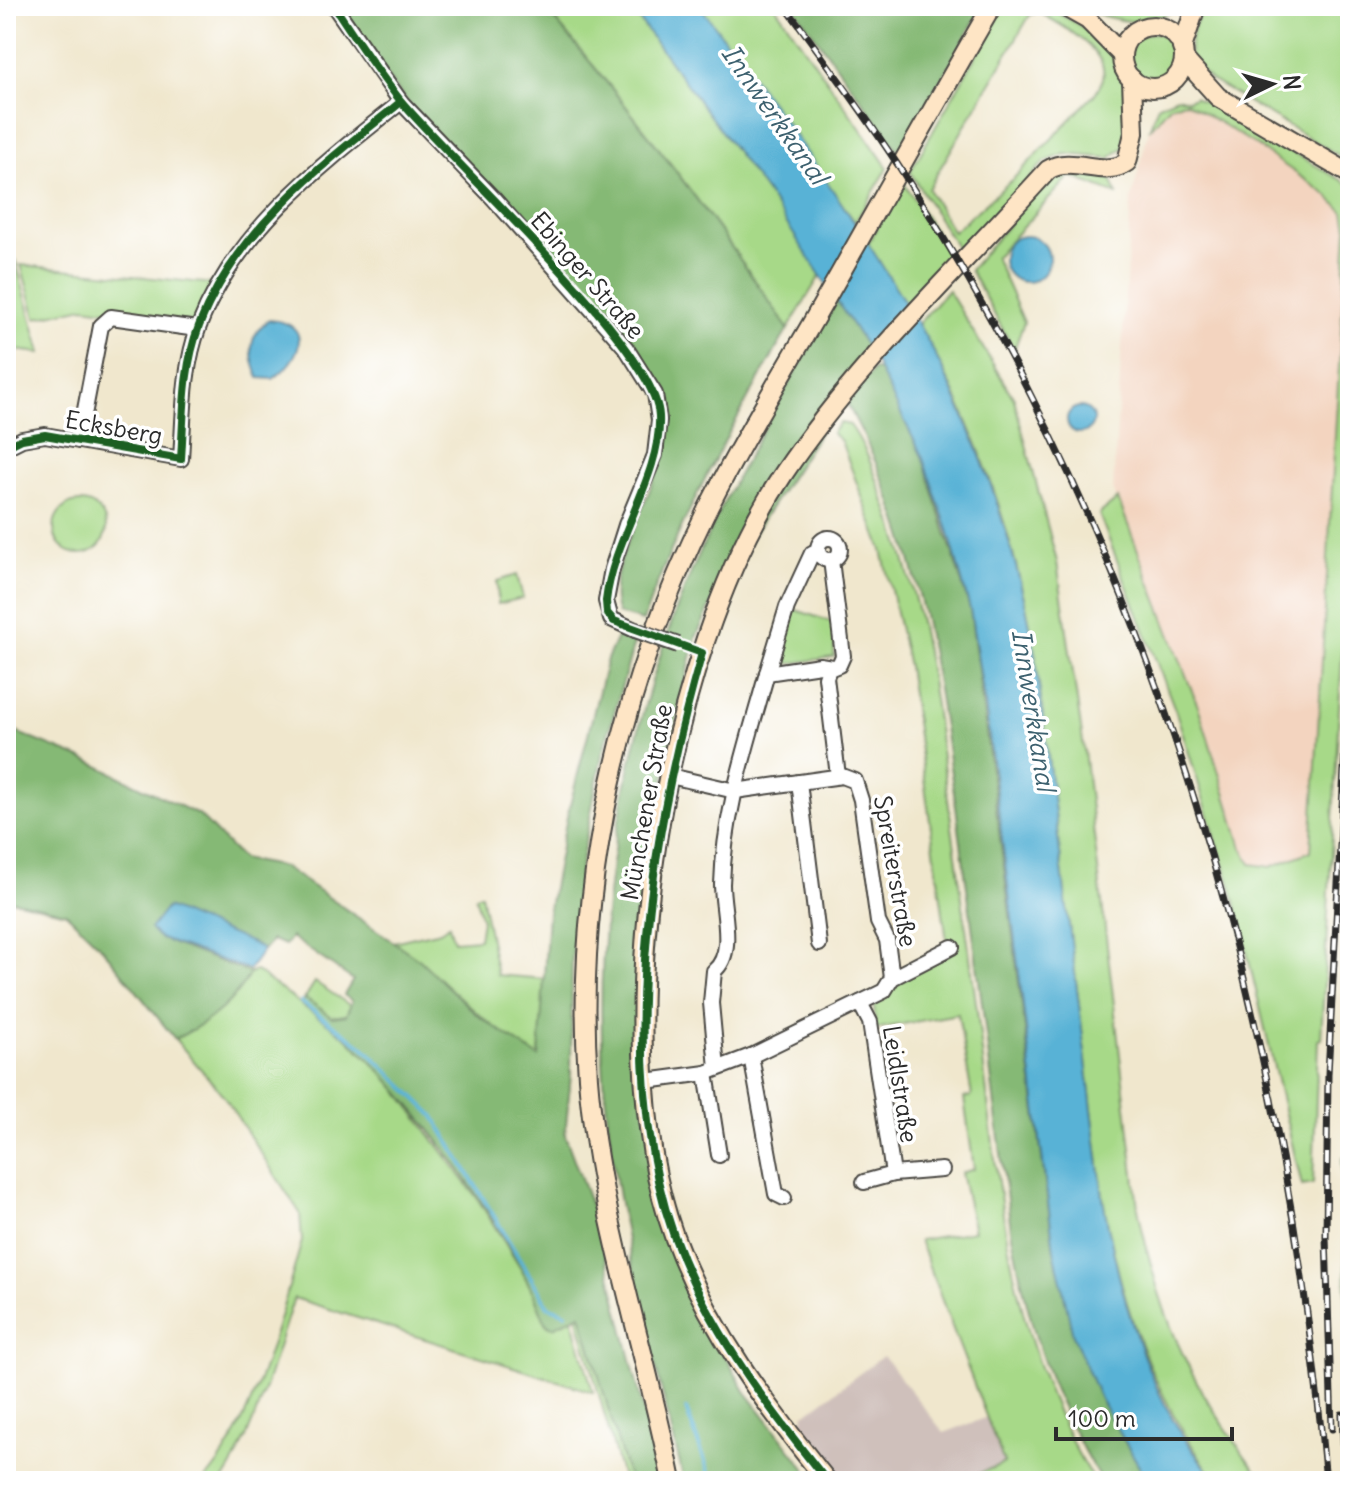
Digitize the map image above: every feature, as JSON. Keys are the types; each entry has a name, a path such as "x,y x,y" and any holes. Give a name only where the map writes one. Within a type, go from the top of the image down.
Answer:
{"main road":[{"path":"672,1481 614,1245 592,1119 586,1014 592,880 605,805 624,733 670,596 705,515 743,440 992,6"},
{"path":"1063,6 1088,20 1122,55"},
{"path":"1187,6 1128,40 1122,55 1124,68 1132,79 1143,86 1162,86 1218,97 1350,174"},
{"path":"1162,86 1179,74 1196,6"},
{"path":"1088,20 1173,34 1183,54 1218,97"},
{"name":"Münchener Straße","path":"827,1481 743,1371 683,1259 658,1174 646,1081 646,956 670,776 702,653 718,607 762,510 797,455 847,390 1048,170 1063,164 1118,168 1130,156 1134,133 1132,79"},
{"name":"Münchener Straße","path":"1134,133 1162,86"}],"street":[{"name":"Ebinger Straße","path":"334,6 401,102 626,348 655,394 659,420 655,455 626,525 606,601 611,619 702,653"},
{"path":"79,441 101,326 111,317 197,329 228,273 284,200 401,102"},
{"name":"Ecksberg","path":"6,447 22,439 45,435 181,459 185,388 197,329"},
{"path":"719,1155 712,1071 711,998 714,971 727,955 722,882 735,791 767,673 787,607 812,553 824,555 843,656 839,665 767,673"},
{"path":"670,776 735,791 838,776 826,677 832,667"},
{"name":"Spreiterstraße","path":"646,1081 712,1071 751,1056 888,989 892,978 887,940 878,922 859,791 855,781 838,776"},
{"path":"799,782 819,944"},
{"name":"Spreiterstraße","path":"892,978 952,947"},
{"name":"Leidlstraße","path":"860,1003 870,1022 893,1174"},
{"path":"751,1056 776,1194 784,1198"},
{"name":"Leidlstraße","path":"864,1182 893,1174 942,1170"}],"shaded area":[{"path":"1185,102 1254,144 1327,195 1344,212 1347,228 1311,851 1271,867 1251,864 1242,848 1199,709 1113,490 1131,200 1149,130 1171,105"},
{"path":"883,1356 944,1433 987,1417 1004,1464 958,1481 846,1481 802,1425 804,1415"}],"green space":[{"path":"338,6 543,6 670,164 788,329 691,508 643,621 618,614 615,593 618,569 651,488 666,435 665,411 652,377 621,333 534,234 400,93"},
{"path":"543,6 629,6 771,199 821,274 788,329 670,164"},
{"path":"700,6 775,6 888,168 855,222"},
{"path":"793,6 983,6 900,153"},
{"path":"1004,6 1046,6 1098,36 1113,49 1129,90 1124,147 1110,158 1065,154 1044,162 961,255 910,172","holes":["1038,12 1069,30 1091,48 1103,68 1102,82 1094,95 1013,179 953,232 928,189 1030,15"]},
{"path":"1078,6 1179,6 1155,19 1130,21 1103,16"},
{"path":"1205,6 1350,6 1350,162 1211,80 1196,66 1190,55 1190,40"},
{"path":"1153,33 1170,40 1177,57 1170,74 1153,81 1136,74 1129,57 1136,40"},
{"path":"1177,97 1187,100 1195,97 1350,185 1350,508 1321,1039 1318,1040 1313,1184 1302,1186 1233,893 1176,712 1099,514 1118,499 1199,709 1242,847 1251,864 1271,867 1311,851 1347,228 1344,212 1327,195 1186,102 1171,105 1149,130 1158,105"},
{"path":"1060,170 1111,179 1117,194 1070,176 995,257 1024,322 1014,350 970,270 1028,201"},
{"path":"902,180 955,263 909,309 868,244"},
{"path":"6,258 15,259 41,353 6,349"},
{"path":"21,265 215,284 197,323 84,307 36,318"},
{"path":"948,290 1014,399 1057,562 1083,742 1138,1208 1152,1271 1183,1356 1197,1383 1243,1454 1265,1481 1217,1481 1212,1475 1190,1443 1156,1379 1120,1279 1104,1205 1034,645 1015,561 990,479 958,400 918,324"},
{"path":"837,301 871,354 722,582 696,637 666,761 639,1089 689,1292 745,1391 815,1481 684,1481 625,1231 609,1130 601,1009 604,937 612,864 624,791 641,719 687,582 745,463"},
{"path":"874,369 881,371 922,456 970,609 1054,1250 1073,1335 1100,1399 1148,1481 1101,1481 1054,1389 1026,1299 1011,1230 963,860 931,651 921,601 892,503 848,405 849,399"},
{"path":"840,423 850,425 870,462 912,589 935,706 1012,1266 1043,1376 1065,1429 1094,1481 962,1481 1004,1463 919,1240 974,1231 961,1173 974,1169 964,1098 972,1096 958,1014 875,1029 874,1000 889,994 896,982 949,955 908,666 882,550 841,441 832,433"},
{"path":"80,502 98,510 106,528 98,546 80,554 62,546 54,528 62,510"},
{"path":"517,575 523,598 498,604 497,581"},
{"path":"790,608 835,623 834,657 772,666"},
{"path":"618,635 635,640 602,755 580,869 572,960 571,1074 565,1135 597,1222 661,1481 629,1481 581,1314 553,1327 546,1324 531,1289 488,1212 434,1136 406,1100 350,1041 301,1005 305,998 332,1017 346,1015 352,1001 344,995 353,980 291,937 285,945 272,940 263,950 252,943 161,939 250,973 236,994 218,1012 175,1039 102,948 66,913 6,899 6,728 90,762 199,815 242,859 284,867 420,960 477,1015 539,1057 548,913 567,817 607,659"},
{"path":"481,894 497,975 545,979 539,1057 500,1032 393,942 440,931 449,925 454,941 479,939 482,920 475,896"},
{"path":"256,971 347,1038 388,1078 477,1198 534,1290 546,1324 553,1327 572,1317 593,1392 294,1298 246,1438 223,1481 204,1481 222,1458 251,1400 275,1334 302,1241 300,1213 223,1095 175,1039 217,1011 236,993 250,973"},
{"path":"315,982 351,1006 346,1016 332,1017 305,998"},
{"path":"1342,1158 1350,1162 1350,1424"},
{"path":"581,1314 629,1481 623,1481 577,1315"}],"water":[{"name":"Innwerkkanal","path":"629,6 700,6 836,194 916,320 953,392 982,462 1007,534 1034,645 1104,1205 1120,1279 1156,1386 1173,1420 1217,1481 1148,1481 1100,1399 1073,1335 1054,1250 970,609 948,530 922,456 871,354 771,199"},
{"path":"1026,236 1042,243 1049,259 1042,275 1026,282 1010,275 1003,259 1010,243"},
{"path":"269,320 293,328 299,344 290,362 273,379 259,378 252,354 257,332"},
{"path":"1080,407 1089,411 1093,420 1089,429 1080,433 1071,429 1067,420 1071,411"},
{"path":"167,907 263,950 249,970 161,939 150,929"}],"waterway":[{"path":"301,1002 362,1046 433,1115 548,1306 566,1313"},
{"path":"686,1409 712,1481"}],"railway":[{"path":"785,6 891,154 995,326 1072,481 1139,640 1195,803 1242,968 1278,1137 1306,1308 1326,1481"},
{"path":"1332,1429 1326,1237 1328,1074 1350,656"},
{"path":"1342,1414 1345,1481"}],"cycle path":[{"path":"334,6 400,100 589,302 649,385 659,416 658,438 653,461 610,577 607,613 614,621 702,653 683,723 654,876 645,956 643,1036 647,1115 660,1189 683,1259 697,1289 747,1375 827,1481"},
{"path":"6,447 22,439 45,435 181,459 190,358 199,326 215,291 235,259 285,201 401,102"}]}
